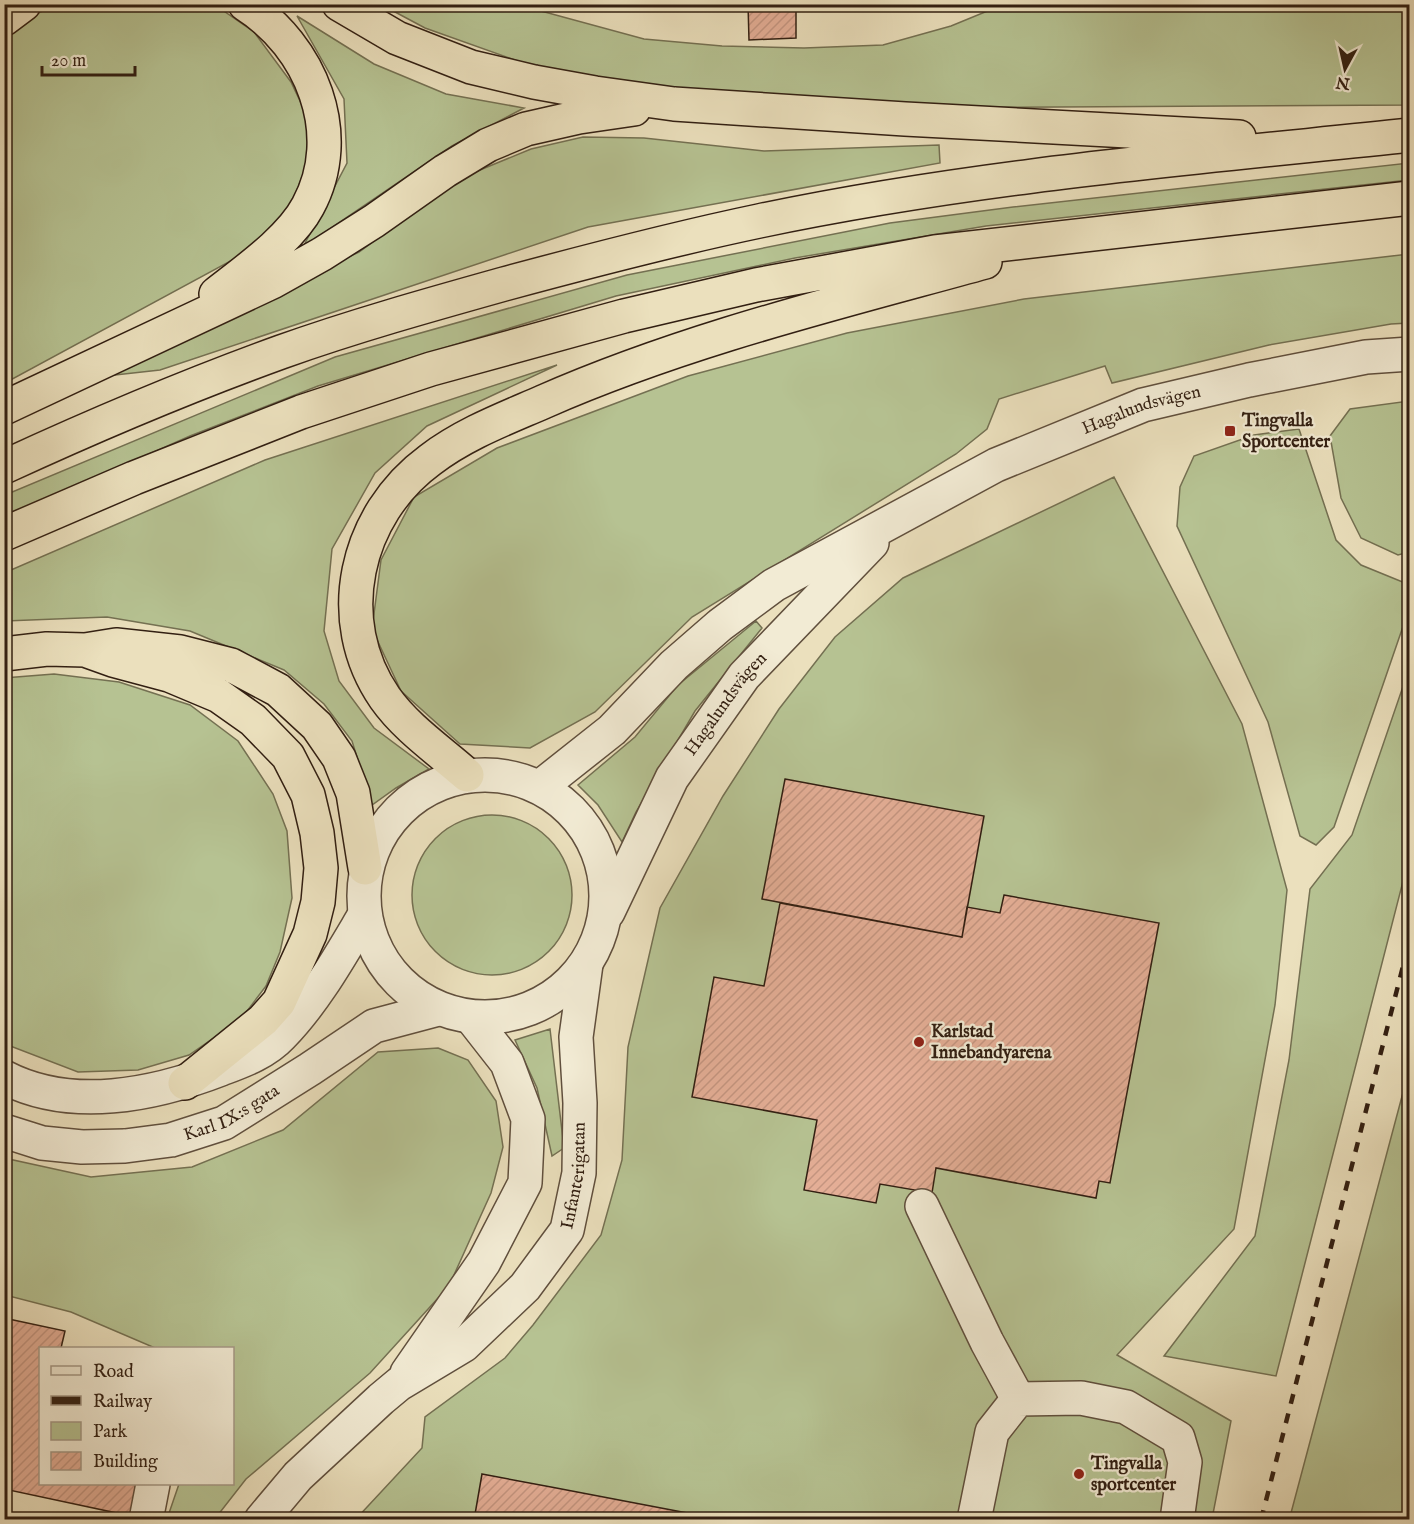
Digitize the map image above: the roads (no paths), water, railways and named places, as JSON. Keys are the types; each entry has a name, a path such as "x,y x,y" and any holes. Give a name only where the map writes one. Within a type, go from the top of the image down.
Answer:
{"highway":[{"path":"4,18 24,4"},
{"path":"179,324 285,236 308,207 325,156 324,127 319,98 305,67 262,15 245,4"},
{"path":"339,4 397,39 471,67 534,82 674,104 917,120 1337,142"},
{"path":"4,408 272,282 374,222 445,171 488,145 526,129 579,117 674,104"},
{"path":"4,466 107,420 281,352 417,308 607,256 761,221 935,190 1092,169 1410,135"},
{"path":"4,534 134,478 301,412 431,369 624,316 756,285 935,252 1410,198"},
{"path":"467,775 411,727 386,700 371,674 358,639 355,610 357,583 366,542 380,514 404,483 430,460 475,431 588,382 757,325 1093,233"},
{"path":"4,654 47,649 86,650 116,645 180,652 231,665 278,690 317,726 339,758 353,793 365,868"},
{"path":"86,650 169,675 219,696 253,720 288,756 308,795 317,832 321,868 318,902 310,934 279,1002 263,1020 185,1083"}],"street":[{"name":"Hagalundsvägen","path":"540,787 612,730 674,665 720,625 774,585 996,465 1143,405 1366,357 1410,354"},
{"name":"Hagalundsvägen","path":"605,918 672,778 744,676 892,522"},
{"path":"467,775 505,776 540,787 572,810 594,842 606,879 605,918 598,942 586,964 564,989 536,1007 504,1016 471,1017 438,1009 403,987 378,955 364,916 362,892 365,868 379,834 402,806 432,785 467,775"},
{"path":"4,1077 21,1086 63,1095 99,1097 185,1083 245,1060 280,1038 311,1001 364,916"},
{"name":"Infanterigatan","path":"261,1520 298,1476 399,1384 464,1345 525,1287 567,1230 579,1173 580,1103 576,1037 586,964"},
{"name":"Karl IX:s gata","path":"4,1131 42,1143 82,1148 125,1146 171,1140 224,1123 374,1026 438,1009"},
{"name":"Infanterigatan","path":"399,1384 484,1262 525,1183 528,1119 507,1063 471,1017"},
{"path":"922,1206 987,1342 1018,1399"},
{"path":"1018,1399 1081,1398 1126,1407 1178,1438 1185,1462 1178,1512"},
{"path":"974,1520 992,1432 1018,1399"},
{"path":"146,1520 153,1485"}],"railway":[{"path":"1261,1520 1410,939"}],"place":[{"name":"Tingvalla Sportcenter","path":"1230,431"},
{"name":"Karlstad Innebandyarena","path":"919,1042"},
{"name":"Tingvalla sportcenter","path":"1079,1474"}]}
